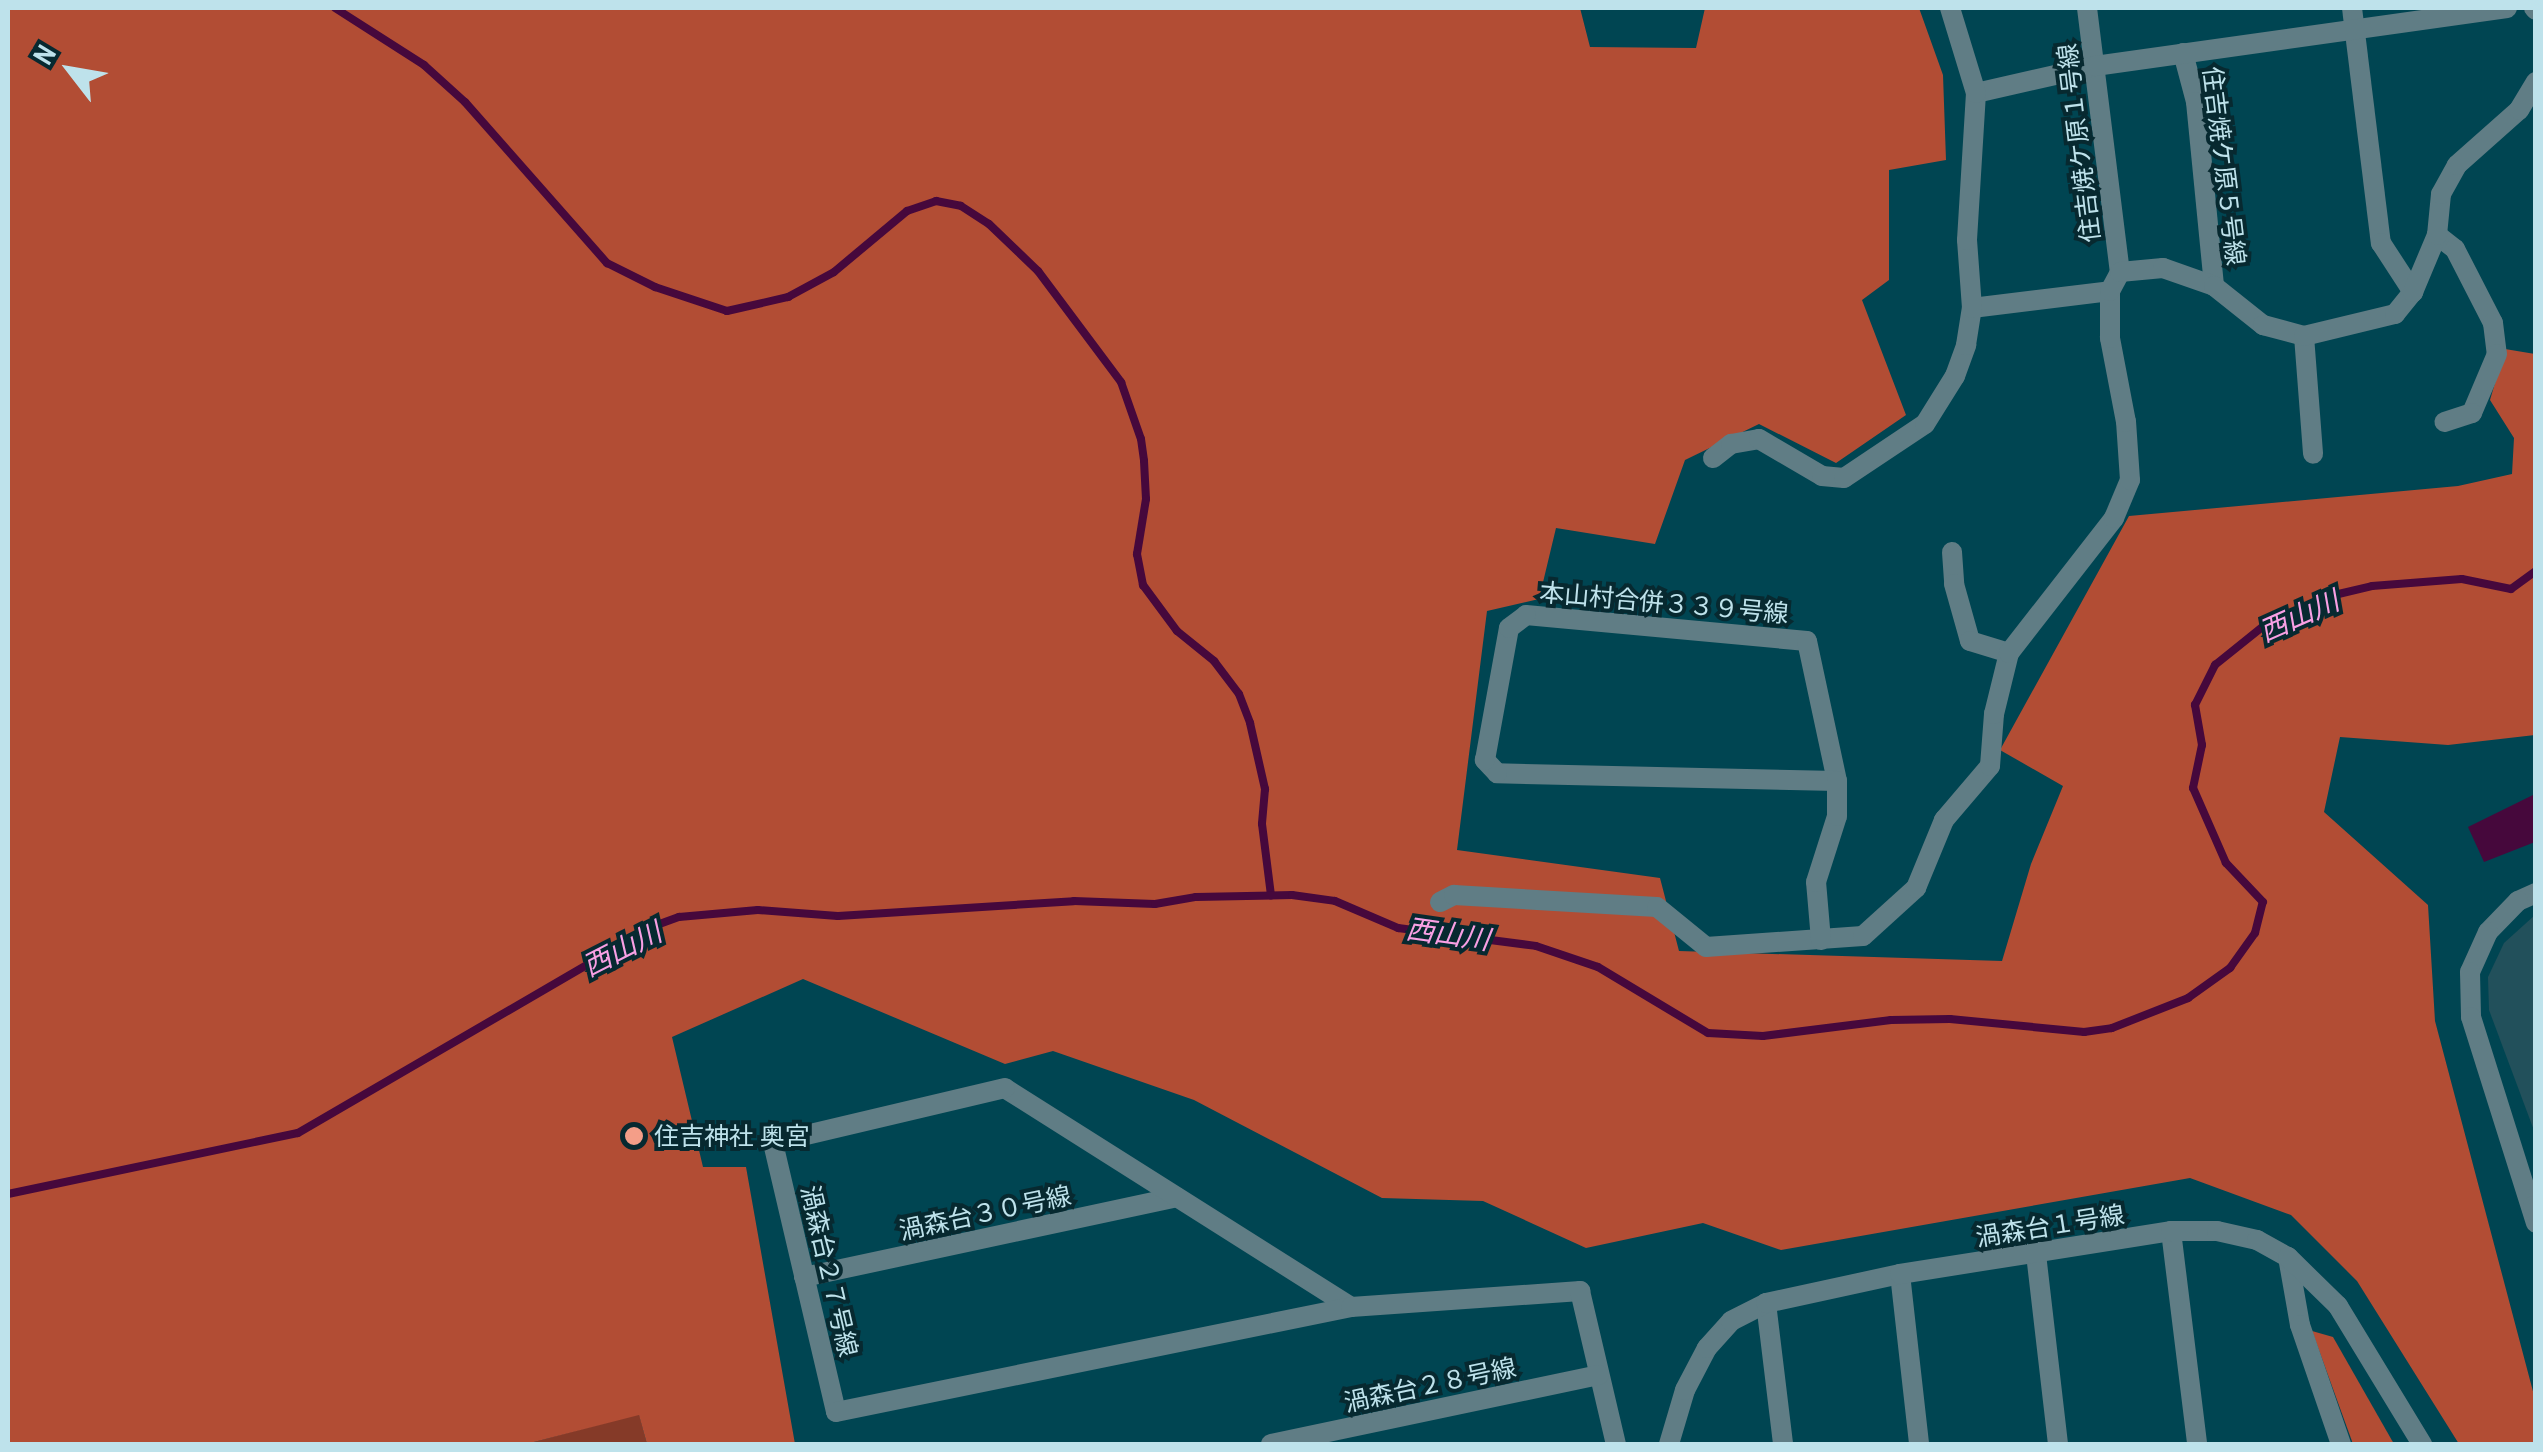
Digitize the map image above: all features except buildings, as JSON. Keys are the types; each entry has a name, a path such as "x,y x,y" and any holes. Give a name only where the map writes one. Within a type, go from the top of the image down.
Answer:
{"street":[{"path":"1713,458 1731,444 1759,439 1822,476 1844,478 1885,455 1925,424 1955,376 1966,345 1972,308 1968,240 1976,93 1950,8"},
{"name":"住吉焼ケ原１号線","path":"2088,8 2120,272"},
{"path":"2352,8 2381,243 2413,292"},
{"path":"1976,93 2095,66 2507,8"},
{"name":"住吉焼ケ原５号線","path":"2184,53 2196,102 2214,286"},
{"path":"1440,902 1454,894 1657,907 1706,947 1863,936 1916,888 1944,820 1990,766 1994,714 2009,653 2114,518 2130,480 2126,422 2110,338 2110,291 2120,272 2162,268 2214,286 2263,326 2304,336 2395,314 2413,292 2437,235 2440,194 2458,165 2519,110 2536,82"},
{"path":"2437,235 2456,249 2493,323 2497,354 2472,414 2444,422"},
{"path":"1972,308 2110,291"},
{"path":"2304,336 2312,454"},
{"path":"1952,552 1954,584 1970,640 2009,653"},
{"name":"本山村合併３３９号線","path":"1822,940 1816,882 1837,816 1837,781 1807,641 1526,616 1508,628 1485,760 1497,773 1837,781"},
{"path":"2535,1213 2471,1017 2470,972 2488,932 2518,901 2536,893"},
{"name":"渦森台２７号線","path":"1350,1307 1004,1088 774,1143 836,1412 1350,1307 1580,1291 1616,1444"},
{"name":"渦森台３０号線","path":"804,1277 1178,1197"},
{"path":"2171,1232 2197,1444"},
{"name":"渦森台１号線","path":"1669,1444 1685,1390 1707,1348 1731,1321 1766,1303 1900,1274 2171,1232 2218,1232 2244,1237 2288,1257 2338,1306 2422,1444"},
{"path":"2036,1254 2058,1444"},
{"path":"2288,1257 2300,1325 2342,1444"},
{"path":"1900,1274 1919,1444"},
{"path":"1766,1303 1783,1444"},
{"name":"渦森台２８号線","path":"1271,1444 1599,1375"}],"shaded area":[{"path":"8,8 1580,8 1590,47 1696,48 1705,8 1919,8 1943,75 1946,160 1889,170 1889,280 1862,300 1906,415 1836,463 1759,424 1685,460 1655,544 1556,528 1539,599 1487,611 1457,850 1660,878 1679,951 2002,961 2031,864 2063,786 2000,750 2129,516 2458,486 2512,474 2514,438 2490,400 2505,349 2535,354 2535,735 2448,745 2340,737 2324,812 2428,905 2435,1021 2535,1399 2535,1444 2459,1444 2357,1281 2291,1215 2190,1178 1781,1250 1703,1223 1586,1248 1483,1201 1382,1198 1194,1100 1053,1051 1005,1064 803,979 672,1037 703,1167 746,1167 795,1444 647,1444 639,1415 526,1444 8,1444"},
{"path":"2535,794 2535,842 2484,862 2468,827"},
{"path":"2535,915 2535,1133 2489,1010 2488,977 2504,943"},
{"path":"2312,1331 2333,1337 2394,1444 2353,1444"},
{"path":"639,1414 647,1444 526,1444"}],"waterway":[{"path":"335,8 424,65 465,102 607,263 655,287 727,311 788,297 834,272 907,211 936,201 961,206 989,224 1038,271 1121,382 1141,439 1144,461 1146,499 1137,554 1143,585 1177,631 1214,661 1239,694 1265,789 1262,824 1271,895"},
{"name":"西山川","path":"8,1194 298,1133 654,926 679,917 758,910 838,916 1074,901 1155,904 1196,897 1292,895 1335,901 1398,928 1536,946 1598,967 1708,1033 1763,1036 1891,1020 1950,1019 2084,1032 2112,1028 2188,998 2230,968 2255,933 2263,902 2226,863 2193,788 2202,745 2195,705 2215,665 2265,625 2330,596 2372,586 2462,579 2511,589 2536,571"}],"place":[{"name":"住吉神社 奥宮","path":"634,1136"}]}
